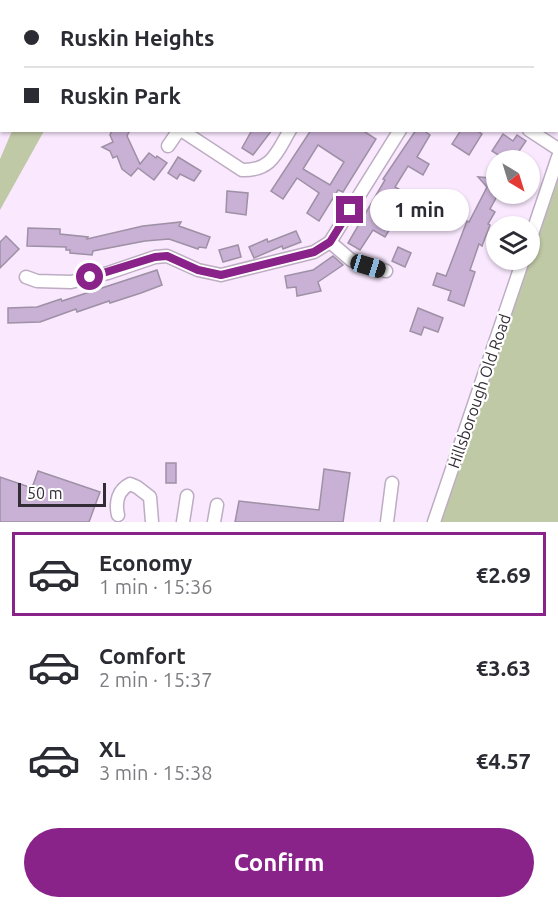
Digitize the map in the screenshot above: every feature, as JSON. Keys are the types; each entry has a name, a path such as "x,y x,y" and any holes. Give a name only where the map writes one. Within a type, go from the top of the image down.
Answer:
{"street":[{"path":"168,147 179,132"},
{"path":"183,132 242,170 261,168 270,163 290,132"},
{"path":"26,277 37,281 71,282 108,273 155,257 167,256 198,270 221,275 314,252 330,242 398,132"},
{"path":"532,132 558,149"},
{"path":"538,216 558,157"},
{"path":"330,242 351,260 386,271"},
{"name":"Hillsborough Old Road","path":"434,522 520,270"},
{"path":"387,522 392,483"},
{"path":"118,515 116,508 119,493 130,484 150,497 152,522"},
{"path":"183,522 188,496"},
{"path":"214,522 217,505"}],"green space":[{"path":"12,132 43,132 0,210 0,159"},
{"path":"558,180 558,522 440,522 527,270 540,270 540,232"}],"building":[{"path":"111,132 129,132 127,136 140,164 149,153 167,163 154,180 138,168 131,176 122,169 117,156 113,158 110,151 102,147 113,142"},
{"path":"251,132 270,132 253,155 242,148"},
{"path":"310,132 365,132 376,139 343,192 338,190 319,221 307,213 319,193 297,178 283,199 271,191","holes":["318,145 344,162 330,185 303,169"]},
{"path":"415,132 426,132 430,135 417,157 429,164 423,175 408,166 395,187 411,196 404,206 395,201 383,222 391,227 385,237 373,230 360,250 348,243 385,180 383,179"},
{"path":"460,132 482,134 469,155 452,144"},
{"path":"503,134 513,141 517,135 526,141 520,150 493,150"},
{"path":"178,157 201,171 194,181 180,174 177,179 168,173"},
{"path":"478,177 486,178 486,186"},
{"path":"486,189 486,204 493,204 490,209 495,212 493,216 486,216 486,236 482,246 479,244 470,270 475,272 464,306 448,300 451,291 433,285 437,273 446,276 467,221 469,222"},
{"path":"227,191 248,193 246,215 226,212"},
{"path":"428,191 452,202 439,227 412,214 419,200 423,203"},
{"path":"181,222 179,226 210,237 206,248 199,247 198,249 169,239 93,251 92,255 70,253 66,247 27,246 28,228 60,229 60,234 88,237 87,239 143,226"},
{"path":"296,231 301,242 283,249 282,246 254,258 249,247"},
{"path":"6,236 19,249 0,268 0,242"},
{"path":"238,245 241,257 223,262 219,250"},
{"path":"398,247 411,253 405,267 392,261"},
{"path":"333,256 343,265 318,282 321,291 297,296 296,287 287,288 285,276 313,270"},
{"path":"157,270 162,285 141,293 77,312 76,309 40,322 8,323 8,308 37,307 61,299 62,301"},
{"path":"418,308 443,318 438,332 424,327 421,335 410,331"},
{"path":"166,463 176,463 176,483 166,483"},
{"path":"324,469 350,473 343,522 235,522 239,501 319,510"},
{"path":"38,471 100,492 89,522 0,522 0,477 32,488"}],"route":[{"path":"90,277 155,257 167,256 198,270 221,275 314,252 330,242 350,210"}]}
